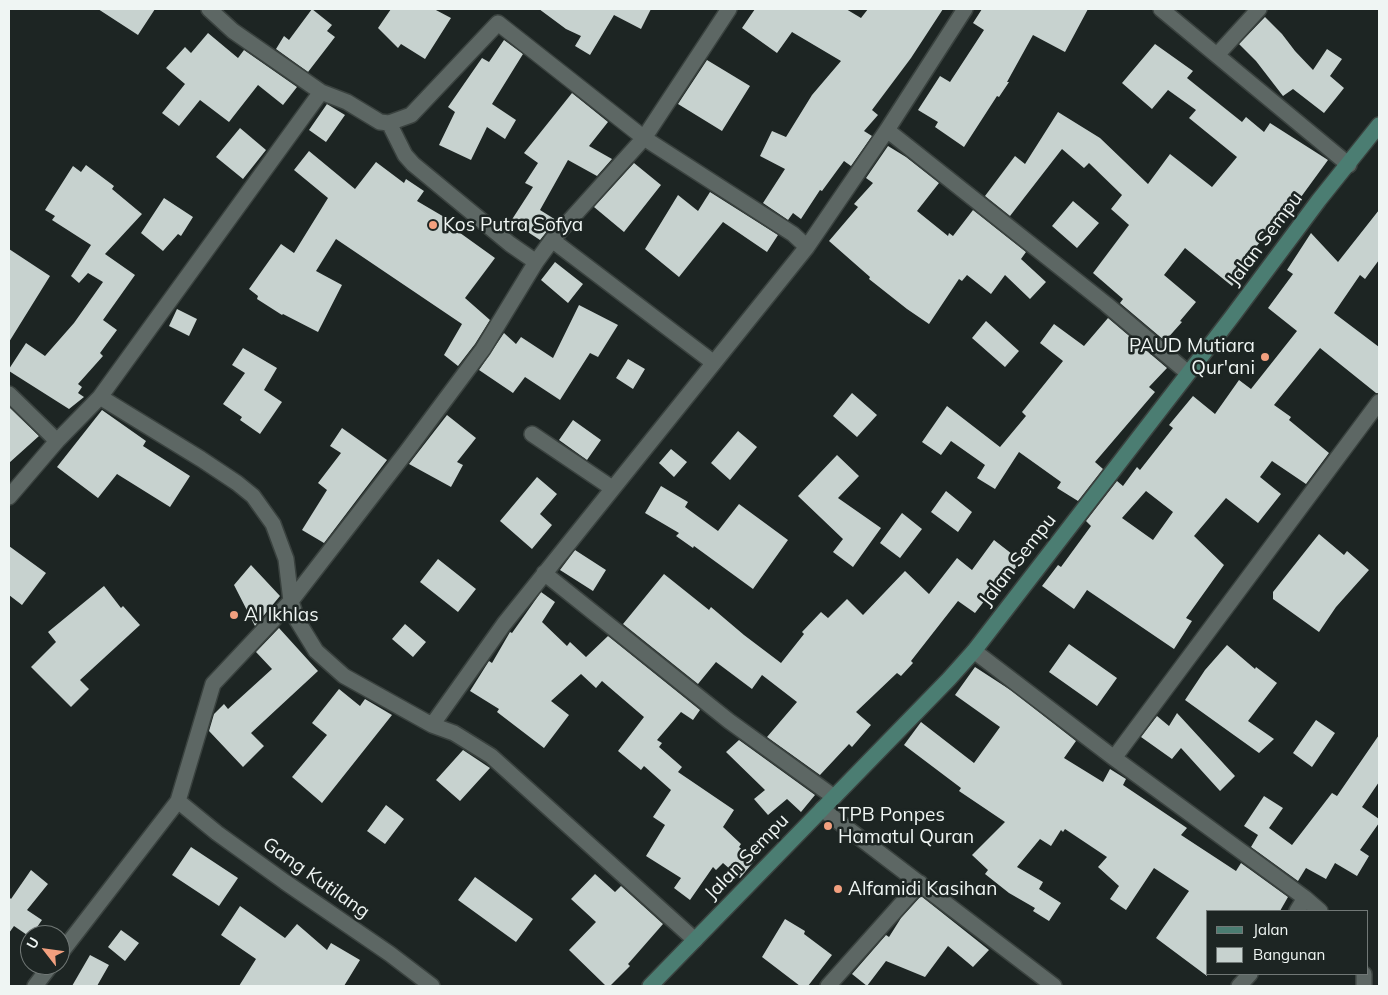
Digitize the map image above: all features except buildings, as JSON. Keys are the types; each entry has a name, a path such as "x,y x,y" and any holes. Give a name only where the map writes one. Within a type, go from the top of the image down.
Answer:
{"main road":[{"name":"Jalan Sempu","path":"650,986 974,652 1319,200 1379,125"}],"street":[{"path":"209,9 232,30 321,92 347,102 380,122 389,123 411,115 498,23 644,138 793,234 807,248"},
{"path":"70,941 178,801 213,684 291,601 483,349 536,262 552,240 644,138 730,9"},
{"path":"432,725 504,624 544,573 807,248 887,130 965,9"},
{"path":"1161,9 1349,164"},
{"path":"1217,55 1259,9"},
{"path":"9,497 57,441 100,397 321,92"},
{"path":"389,123 405,155 412,164 510,244 536,262"},
{"path":"887,130 1106,304 1188,373"},
{"path":"552,240 714,363"},
{"path":"9,394 57,441"},
{"path":"100,397 237,482 253,496 273,524 286,559 291,601 297,620 316,650 344,676 432,725 454,733 490,756 695,940"},
{"path":"1114,758 1379,402"},
{"path":"532,434 612,488"},
{"path":"544,573 729,721 834,797"},
{"path":"974,652 1319,910"},
{"name":"Gang Kutilang","path":"178,801 285,882 390,954 432,986"},
{"path":"822,809 1054,986"},
{"path":"828,986 920,883"},
{"path":"1298,910 1305,898"},
{"path":"35,986 43,975"},
{"path":"1239,986 1249,975"}],"place":[{"name":"Kos Putra Sofya","path":"433,225"},
{"name":"PAUD Mutiara Qur'ani","path":"1265,357"},
{"name":"Al Ikhlas","path":"234,615"},
{"name":"TPB Ponpes Hamatul Quran","path":"828,826"},
{"name":"Alfamidi Kasihan","path":"838,889"}]}
